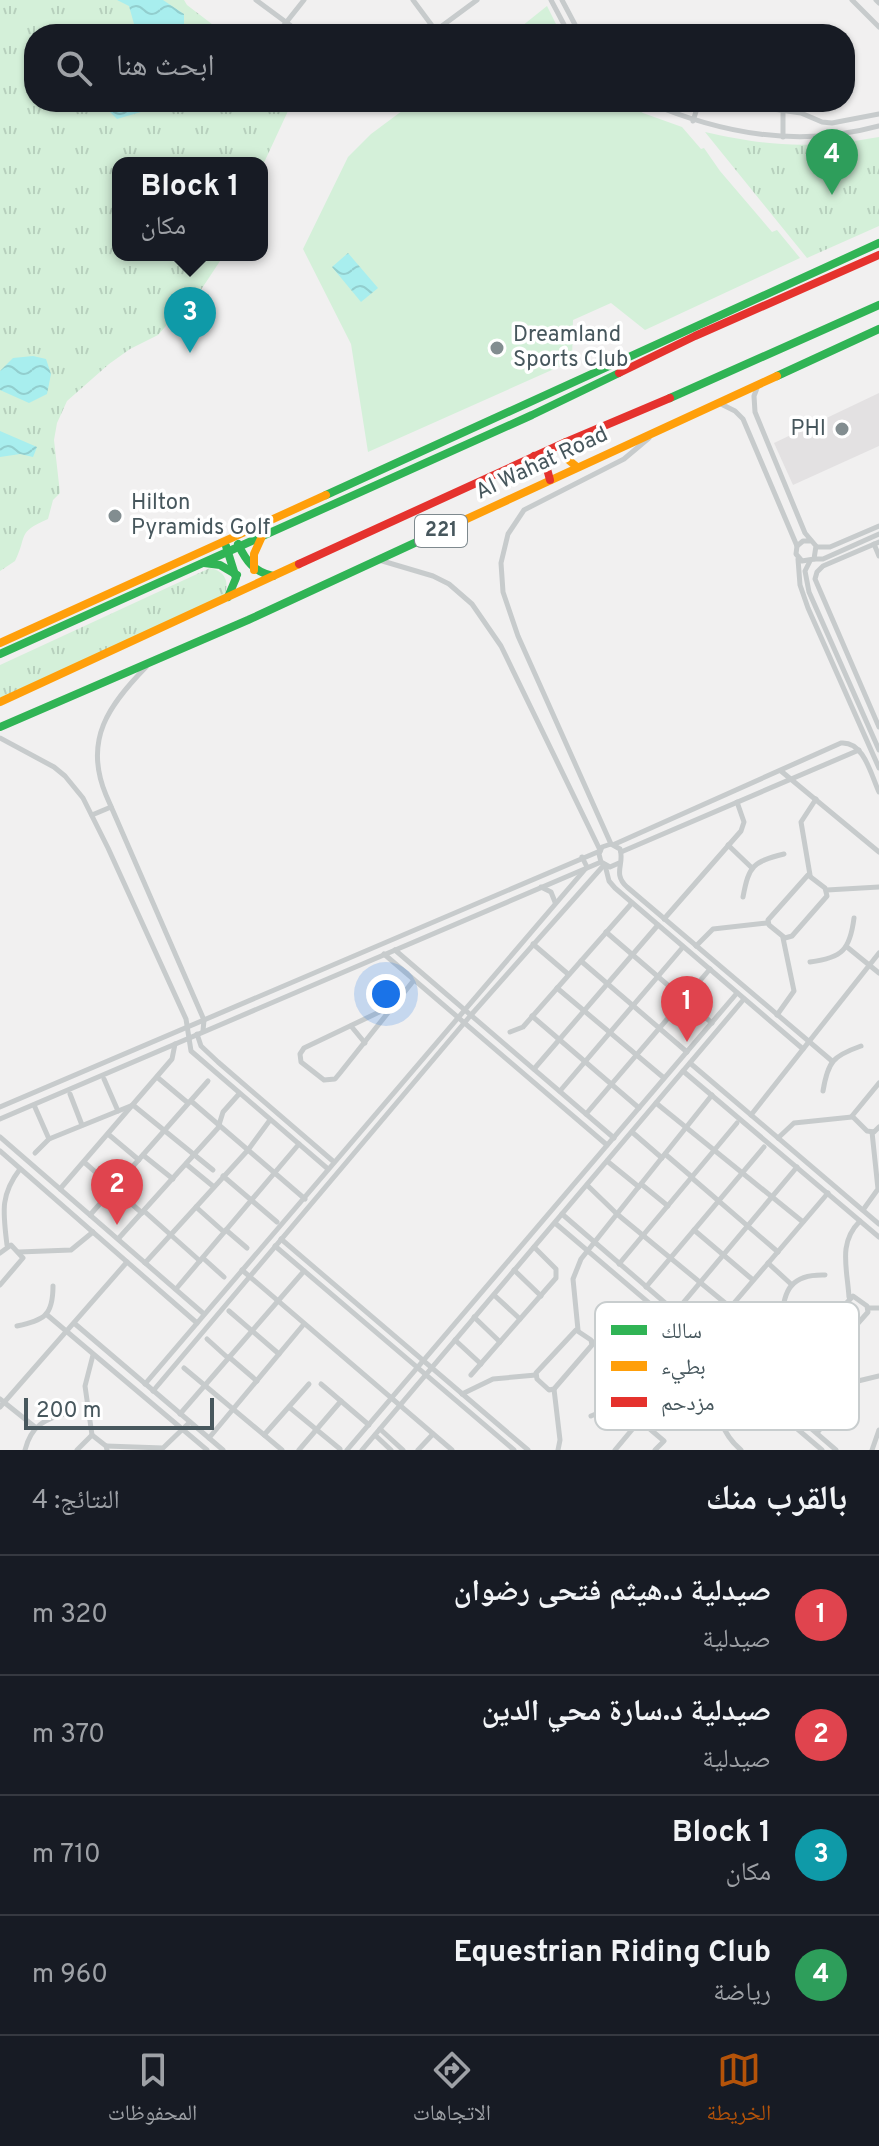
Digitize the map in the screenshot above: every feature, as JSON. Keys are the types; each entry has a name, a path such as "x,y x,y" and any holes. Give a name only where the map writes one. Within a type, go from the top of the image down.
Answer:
{"main road":[{"path":"0,643 879,243"},
{"path":"0,654 522,420 695,336 879,255"},
{"name":"Al Wahat Road","path":"0,702 534,456 751,364 879,305"},
{"name":"Al Wahat Road","path":"0,727 150,664 879,329"},
{"path":"525,403 532,415"},
{"path":"516,407 522,420"},
{"path":"566,442 565,457 577,467"},
{"path":"534,456 546,465 550,480"},
{"path":"327,493 332,504"},
{"path":"311,501 316,511"},
{"path":"254,570 256,546 265,533"},
{"path":"234,536 254,570 276,576"},
{"path":"224,540 237,575 227,599"},
{"path":"202,563 220,565 237,575"}],"street":[{"path":"256,0 289,24"},
{"path":"286,22 304,0"},
{"path":"413,0 429,24"},
{"path":"445,24 477,0"},
{"path":"551,0 564,24"},
{"path":"562,0 575,24"},
{"path":"855,2 879,27"},
{"path":"671,112 693,121 783,137 821,136 879,126"},
{"path":"693,121 696,112"},
{"path":"783,112 783,137"},
{"path":"792,112 832,123 879,114"},
{"path":"760,384 753,408 810,541 816,546 830,547 879,526"},
{"path":"718,402 743,419 773,485 797,546 800,585 808,608 879,768"},
{"path":"621,852 612,844 518,636 503,592 501,563 508,534 524,510 624,459 655,431"},
{"path":"773,485 783,480"},
{"path":"781,504 791,500"},
{"path":"798,558 823,559 879,534"},
{"path":"797,546 803,541 810,541"},
{"path":"869,727 878,725 815,579 823,566 876,543 879,556"},
{"path":"816,546 805,571 809,592 879,750"},
{"path":"378,560 433,576 449,584 472,604 501,646 600,850 609,881 803,1049"},
{"path":"150,664 117,700 101,729 97,761 100,778 204,1020 200,1033 201,1046 334,1162"},
{"path":"0,738 65,776 83,798 181,1009 191,1051 328,1169"},
{"path":"0,1107 600,850 841,743 852,743 860,750 879,792"},
{"path":"621,852 860,750"},
{"path":"781,770 879,852"},
{"path":"816,799 801,822 810,875 827,890 879,887"},
{"path":"664,919 743,827 737,802"},
{"path":"92,815 111,807"},
{"path":"728,845 752,868"},
{"path":"621,852 618,870 622,882 832,1061"},
{"path":"743,897 747,876 752,868 766,858 784,854"},
{"path":"582,857 587,867"},
{"path":"0,1119 587,867 619,863"},
{"path":"153,1391 516,962 603,864"},
{"path":"145,1384 587,867"},
{"path":"696,946 713,929 768,923 804,876 810,875"},
{"path":"591,879 598,876 609,881"},
{"path":"615,888 622,882"},
{"path":"540,887 551,892 555,902"},
{"path":"783,937 792,936 827,896 827,890"},
{"path":"510,1032 523,1027 632,903"},
{"path":"471,905 475,915"},
{"path":"810,962 830,960 847,947 854,918"},
{"path":"768,923 783,937 794,991 777,1015"},
{"path":"533,1081 559,1040 658,925"},
{"path":"606,932 712,1023"},
{"path":"533,944 569,975"},
{"path":"560,1091 683,947"},
{"path":"847,947 879,973"},
{"path":"395,950 614,1138"},
{"path":"751,1115 879,953"},
{"path":"384,954 607,1145"},
{"path":"509,957 516,962"},
{"path":"581,961 687,1052"},
{"path":"586,1114 715,962"},
{"path":"308,975 312,985"},
{"path":"396,1004 304,1048 300,1058 304,1065 324,1080 338,1077 396,1004 414,980"},
{"path":"557,988 664,1078"},
{"path":"347,1450 737,993"},
{"path":"362,1450 744,999"},
{"path":"181,1009 190,1008 196,1002"},
{"path":"532,1016 639,1108"},
{"path":"351,1026 365,1043"},
{"path":"60,1189 157,1077 175,1054 175,1044"},
{"path":"823,1091 827,1069 832,1061 840,1054 861,1046"},
{"path":"690,1063 879,1224"},
{"path":"214,1073 221,1065"},
{"path":"85,1071 89,1081"},
{"path":"683,1071 879,1237"},
{"path":"157,1077 219,1125 311,1204"},
{"path":"104,1079 118,1111"},
{"path":"90,1215 208,1081"},
{"path":"852,1117 879,1083"},
{"path":"118,1239 194,1155 240,1093"},
{"path":"70,1094 82,1125"},
{"path":"595,1342 578,1330 573,1279 581,1259 712,1095"},
{"path":"389,1097 396,1103"},
{"path":"656,1103 803,1222"},
{"path":"34,1105 49,1139"},
{"path":"35,1153 49,1139 133,1105"},
{"path":"133,1105 213,1170"},
{"path":"778,1138 794,1123 852,1117 872,1132 878,1189 863,1210"},
{"path":"145,1263 248,1150 270,1120"},
{"path":"619,1264 737,1123"},
{"path":"872,1132 879,1127"},
{"path":"632,1132 692,1178 778,1252"},
{"path":"108,1134 173,1179"},
{"path":"0,1137 204,1314"},
{"path":"176,1289 299,1144"},
{"path":"646,1287 764,1147"},
{"path":"782,1155 789,1147"},
{"path":"0,1151 197,1323"},
{"path":"607,1161 668,1206"},
{"path":"84,1162 224,1277"},
{"path":"186,1164 214,1187"},
{"path":"683,1302 797,1167"},
{"path":"0,1253 7,1245 2,1196 5,1186 20,1168"},
{"path":"223,1176 277,1222"},
{"path":"41,1186 48,1178"},
{"path":"587,1185 617,1214 724,1302"},
{"path":"571,1187 580,1193"},
{"path":"734,1302 828,1193"},
{"path":"196,1207 247,1248"},
{"path":"562,1214 664,1302"},
{"path":"849,1298 845,1243 851,1229 860,1221"},
{"path":"555,1223 648,1302"},
{"path":"694,1230 753,1280"},
{"path":"19,1252 71,1250 93,1232"},
{"path":"281,1239 528,1450"},
{"path":"0,1285 23,1260 19,1252 7,1245"},
{"path":"275,1246 514,1450"},
{"path":"471,1375 555,1280 557,1272 534,1247"},
{"path":"35,1427 1,1403 127,1262"},
{"path":"768,1263 792,1285"},
{"path":"242,1270 452,1450"},
{"path":"514,1270 541,1296"},
{"path":"180,1414 304,1271"},
{"path":"783,1302 792,1285 806,1276 825,1275"},
{"path":"496,1276 504,1282"},
{"path":"17,1326 34,1323 46,1314 53,1301 53,1286"},
{"path":"494,1295 520,1319"},
{"path":"650,1302 656,1295"},
{"path":"846,1302 856,1297 868,1308 879,1308"},
{"path":"859,1322 868,1308"},
{"path":"229,1311 279,1354"},
{"path":"46,1314 207,1450"},
{"path":"474,1317 500,1342"},
{"path":"74,1323 223,1450"},
{"path":"209,1438 304,1324"},
{"path":"462,1394 493,1379 536,1375 573,1331 578,1330"},
{"path":"207,1339 257,1381"},
{"path":"455,1340 481,1364"},
{"path":"558,1450 560,1440 554,1389 592,1342"},
{"path":"93,1355 85,1386 92,1435 106,1448 163,1448 190,1422"},
{"path":"167,1358 175,1366"},
{"path":"184,1368 282,1450"},
{"path":"536,1375 548,1389 554,1389"},
{"path":"859,1381 879,1376"},
{"path":"264,1435 309,1384"},
{"path":"321,1384 369,1425"},
{"path":"299,1450 341,1401"},
{"path":"289,1407 340,1449"},
{"path":"25,1450 28,1437 35,1427 45,1420 69,1413"},
{"path":"591,1416 595,1414"},
{"path":"380,1429 403,1450"},
{"path":"615,1450 632,1430"},
{"path":"651,1430 664,1441 655,1450"},
{"path":"724,1430 741,1450"},
{"path":"799,1430 822,1450"},
{"path":"813,1430 836,1450"},
{"path":"872,1450 879,1430"},
{"path":"418,1450 433,1434"},
{"path":"77,1450 92,1435"},
{"path":"375,1435 391,1450"},
{"path":"507,1444 512,1436"}],"shaded area":[{"name":"PHI","path":"879,393 879,446 793,485 774,443"}],"green space":[{"path":"0,0 184,0 212,24 24,24 24,112 288,112 267,157 112,157 112,261 220,261 181,320 172,319 158,335 109,364 67,401 57,423 54,440 60,493 53,500 48,519 27,532 15,561 0,571"},
{"path":"547,6 556,24 524,24"},
{"path":"401,112 642,112 682,127 701,149 704,148 772,232 777,230 800,258 645,330 611,303 573,320 572,361 368,452 351,344 303,249 348,157 371,134"},
{"path":"705,132 792,145 879,137 879,226 807,258"},
{"path":"210,568 225,578 224,596 0,698 0,665"}],"water":[{"path":"117,0 163,0 184,14 184,24 134,24 129,6"},
{"path":"110,112 141,112 117,119"},
{"path":"348,253 378,288 361,302 332,267"},
{"path":"33,356 46,359 51,374 47,394 29,403 0,390 0,371 13,358"},
{"path":"0,431 37,447 33,457 20,454 0,457"}],"traffic: fast":[{"path":"326,495 879,243"},
{"path":"670,398 879,305"},
{"path":"777,376 879,329"},
{"path":"0,654 619,373"},
{"path":"0,727 248,620 447,528"},
{"path":"238,544 251,565 273,576"},
{"path":"226,546 236,578 228,597"},
{"path":"204,563 220,565 237,575"}],"traffic: slow":[{"path":"447,528 777,376"},
{"path":"566,442 565,457 577,467"},
{"path":"0,643 326,495"},
{"path":"254,570 254,554 263,534"},
{"path":"0,702 299,564"}],"traffic: jam":[{"path":"619,373 879,255"},
{"path":"299,564 670,398"},
{"path":"534,456 546,465 550,480"}],"place":[{"name":"Equestrian Riding Club","path":"832,195"},
{"name":"Dreamland Sports Club","path":"497,348"},
{"name":"Block 1","path":"190,353"},
{"name":"PHI","path":"842,429"},
{"name":"Hilton Pyramids Golf","path":"115,516"},
{"name":"صيدلية د.هيثم فتحى رضوان","path":"687,1042"},
{"name":"صيدلية د.سارة محي الدين","path":"117,1225"}]}
